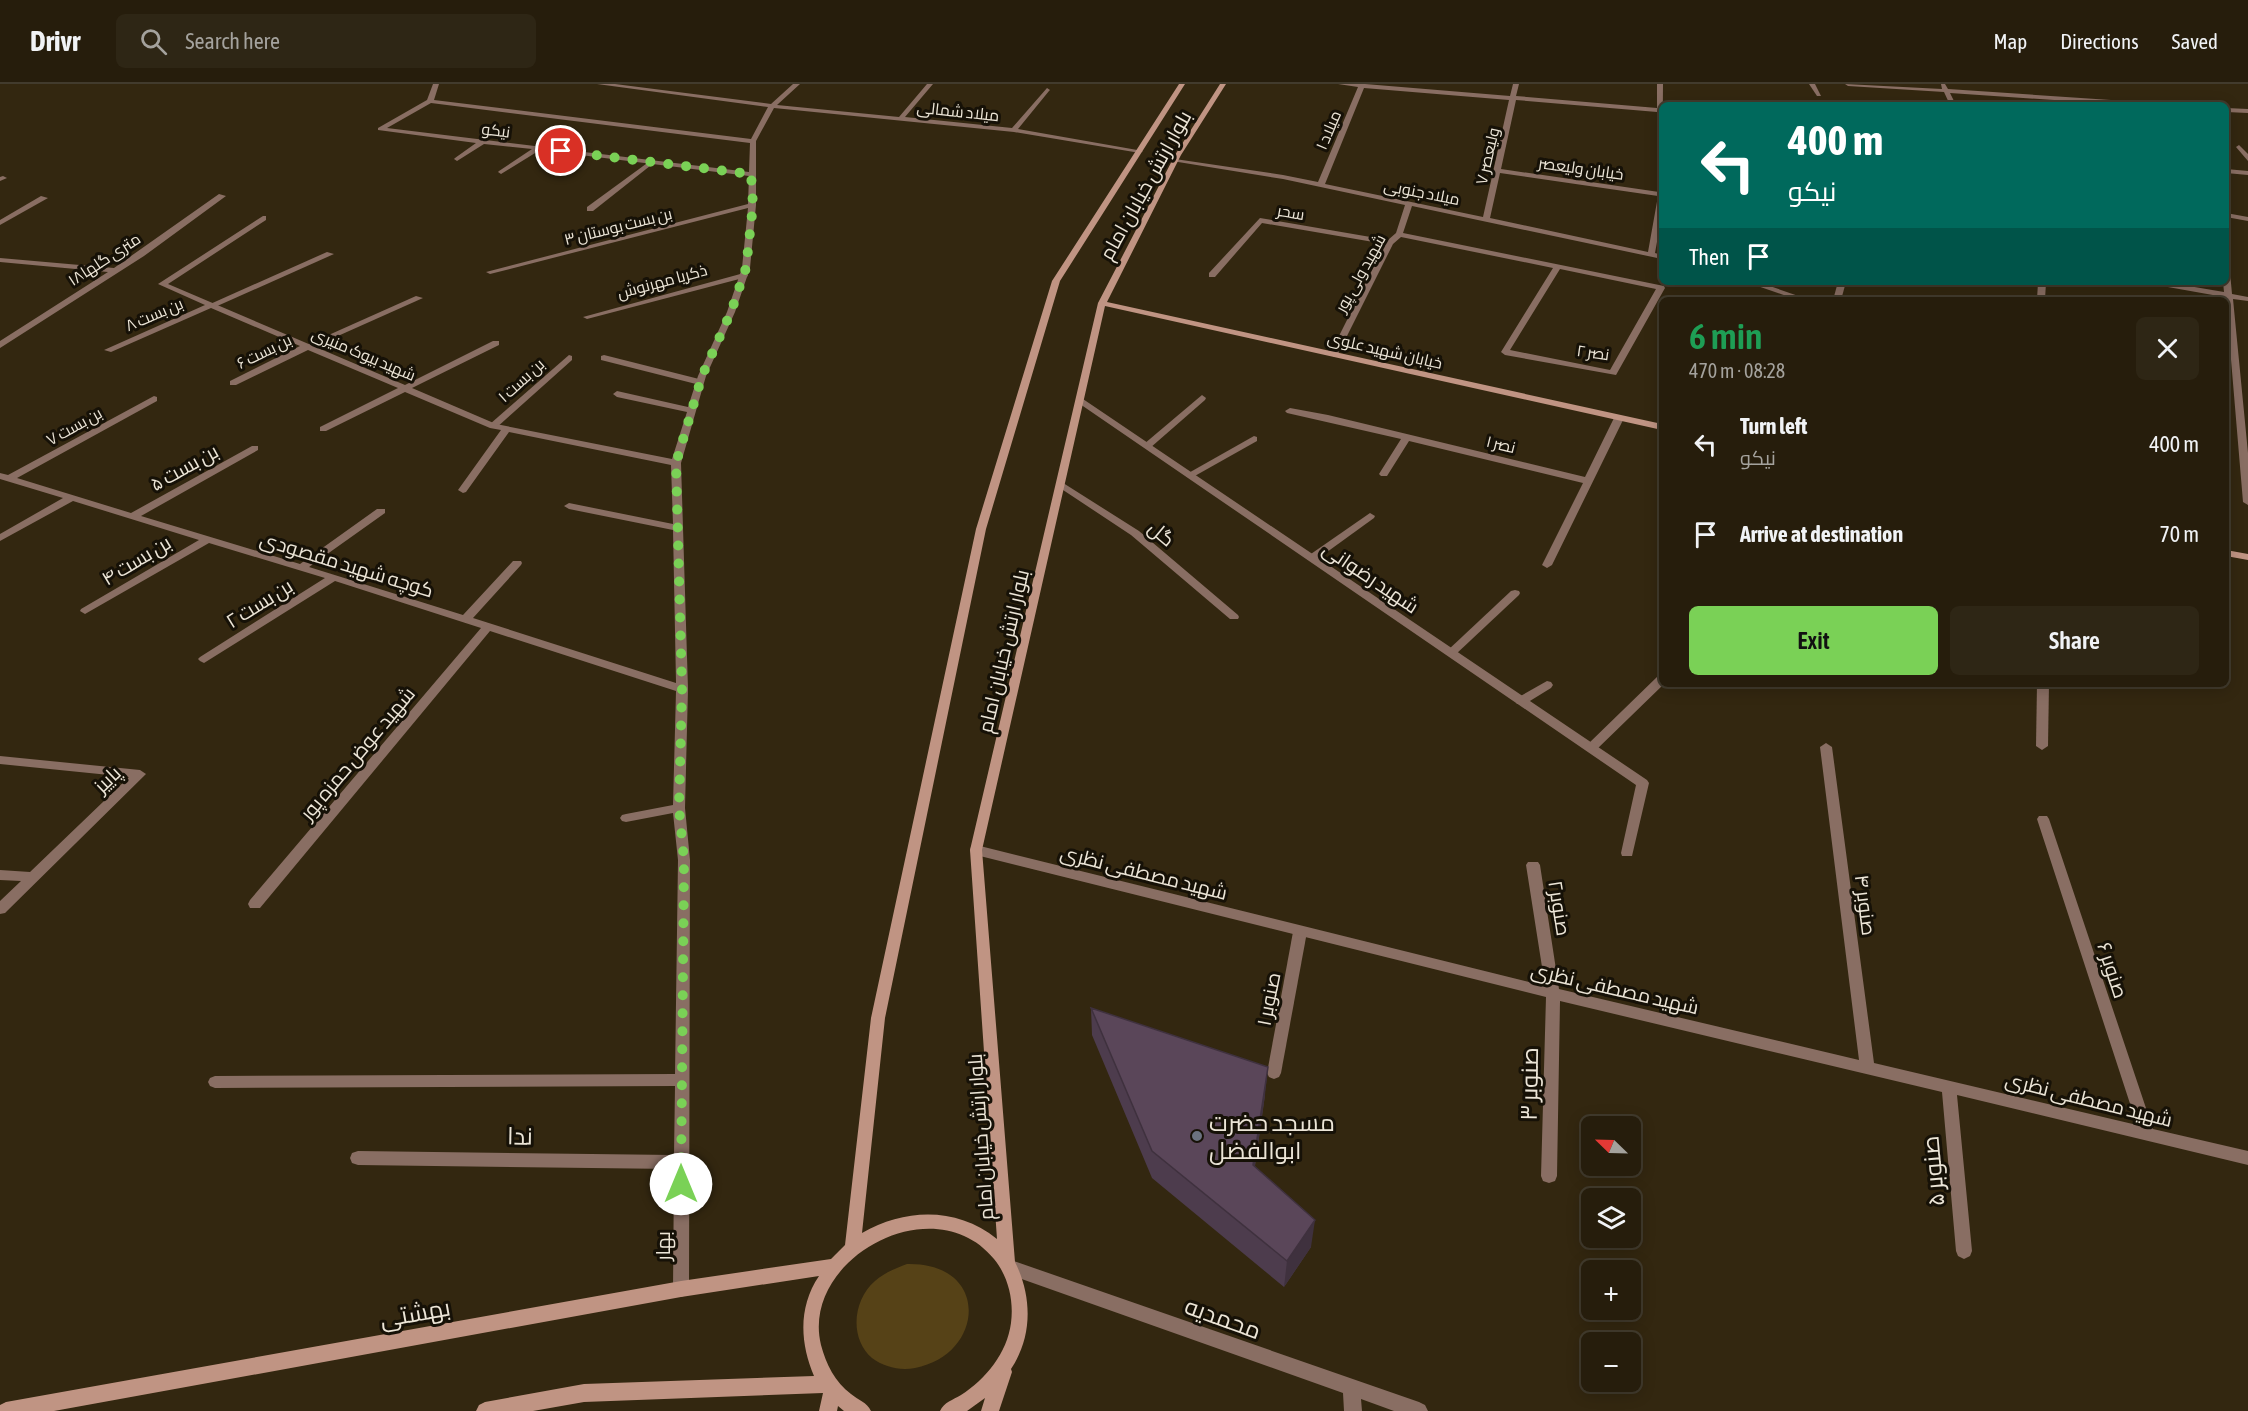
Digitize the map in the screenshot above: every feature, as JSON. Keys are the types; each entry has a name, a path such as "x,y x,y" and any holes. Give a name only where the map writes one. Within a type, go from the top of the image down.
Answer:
{"main road":[{"name":"بلوار ارتش خیابان امام","path":"853,1246 878,1018 981,529 1056,281 1182,84"},
{"name":"بلوار ارتش خیابان امام","path":"1009,1265 976,850 1102,303 1175,161 1223,84"},
{"name":"خیابان شهید علوی","path":"1102,303 1659,426"},
{"path":"2229,554 2248,557"},
{"path":"862,1411 853,1407 830,1387 813,1356 809,1325 816,1294 833,1266 853,1246 879,1231 908,1222 937,1221 965,1227 989,1241 1009,1265 1021,1299 1019,1333 1005,1365 990,1411"},
{"name":"بهشتی","path":"6,1411 681,1289 833,1266"},
{"path":"949,1411 963,1405 987,1388 1005,1365"},
{"path":"484,1411 584,1393 830,1387"},
{"path":"828,1411 830,1387"}],"street":[{"path":"436,84 430,101 753,141"},
{"name":"میلاد شمالی","path":"600,84 772,106 1014,130 1140,152"},
{"path":"772,106 797,84"},
{"path":"900,119 930,84"},
{"path":"1341,84 1659,110"},
{"name":"ولیعصر ۷","path":"1486,220 1516,84"},
{"path":"1660,84 1661,102"},
{"path":"1812,84 1819,95"},
{"path":"1848,84 2073,102"},
{"path":"1942,84 1952,102"},
{"name":"میلاد ۱","path":"1320,186 1362,85"},
{"path":"1014,130 1047,90"},
{"name":"نیکو","path":"430,101 380,129 751,174"},
{"name":"بهار","path":"681,1289 684,860 679,808 682,689 676,463 700,382 731,312 744,275 753,205 751,174 753,141 772,106"},
{"path":"2229,110 2248,111"},
{"path":"457,159 482,142"},
{"path":"2240,147 2248,159"},
{"path":"501,172 539,148"},
{"name":"میلاد جنوبی","path":"1175,161 1283,177 1659,256"},
{"path":"590,209 652,162"},
{"name":"خیابان ولیعصر","path":"1497,171 1659,193"},
{"path":"2229,171 2248,173"},
{"name":"۱۸متری گلها","path":"0,345 141,254 222,196"},
{"path":"0,223 44,198"},
{"name":"بن بست بوستان ۳","path":"490,272 753,205"},
{"name":"شهید ولی پور","path":"1334,354 1390,243 1399,234 1409,205"},
{"path":"1651,254 1659,210"},
{"path":"2229,216 2248,219"},
{"name":"شهید بیوک منیری","path":"263,218 162,284 493,426 676,463"},
{"name":"سحر","path":"1212,275 1260,220 1390,243"},
{"name":"نصر ۲","path":"1399,234 1558,266 1661,288 1613,373 1505,352 1558,266"},
{"path":"212,305 330,254"},
{"path":"0,260 114,270"},
{"name":"ذکریا مهرنوش","path":"587,317 744,275"},
{"path":"1759,285 1797,297"},
{"path":"2168,285 2248,299"},
{"path":"2228,285 2248,502"},
{"path":"308,346 419,298"},
{"name":"بن بست ۸","path":"108,350 212,305"},
{"path":"323,429 496,343"},
{"name":"بن بست ۶","path":"233,383 308,346"},
{"name":"بن بست ۱","path":"493,426 569,357"},
{"path":"604,358 700,382"},
{"path":"617,394 692,410"},
{"path":"1147,446 1202,398"},
{"name":"بن بست ۷","path":"4,478 154,399"},
{"name":"شهید رضوانی","path":"1080,400 1642,783 1627,853"},
{"name":"نصر ۱","path":"1290,411 1588,481"},
{"path":"1547,565 1619,418"},
{"path":"463,490 507,429"},
{"path":"1384,474 1407,437"},
{"path":"1190,475 1254,439"},
{"name":"بن بست ۵","path":"130,517 255,448"},
{"name":"کوچه شهید مقصودی","path":"4,478 301,568 682,689"},
{"name":"گل","path":"1060,484 1135,533 1234,617"},
{"path":"0,538 71,498"},
{"path":"569,506 679,528"},
{"path":"301,568 381,511"},
{"path":"1312,558 1370,516"},
{"name":"بن بست ۴","path":"85,611 206,540"},
{"path":"465,620 517,563"},
{"name":"بن بست ۲","path":"204,659 333,578"},
{"path":"1451,652 1515,593"},
{"name":"شهید عوض حمزه پور","path":"255,904 488,627"},
{"path":"1591,748 1659,682"},
{"path":"1521,701 1547,685"},
{"path":"2042,746 2043,687"},
{"name":"صنوبر ۴","path":"1826,747 1867,1067"},
{"name":"پاییز","path":"0,760 140,774 0,909"},
{"path":"626,818 679,808"},
{"name":"صنوبر ۶","path":"2043,819 2147,1133"},
{"name":"شهید مصطفی نظری","path":"976,850 1553,994 2248,1158"},
{"name":"صنوبر۲","path":"1533,865 1553,994"},
{"path":"0,875 33,877"},
{"name":"صنوبر ۱","path":"1274,1073 1300,932"},
{"name":"صنوبر ۳","path":"1549,1176 1553,994"},
{"path":"215,1082 681,1080"},
{"name":"صنوبر ۵","path":"1949,1086 1964,1251"},
{"name":"ندا","path":"358,1158 681,1162"},
{"name":"محمدیه","path":"1009,1265 1419,1411"},
{"path":"1352,1389 1353,1411"}],"shaded area":[{"path":"907,1264 934,1267 954,1278 965,1293 969,1310 965,1329 955,1346 938,1360 915,1368 898,1369 877,1361 865,1350 857,1330 857,1319 862,1298 875,1281"}],"building":[{"name":"مسجد حضرت ابوالفضل","path":"1091,1008 1268,1067 1253,1165 1315,1220 1287,1261 1152,1151"}],"place":[{"name":"مسجد حضرت ابوالفضل","path":"1197,1136"}],"route":[{"path":"561,151 751,174 753,205 746,268 731,312 702,376 676,463 682,689 679,808 684,860 681,1184"}]}
